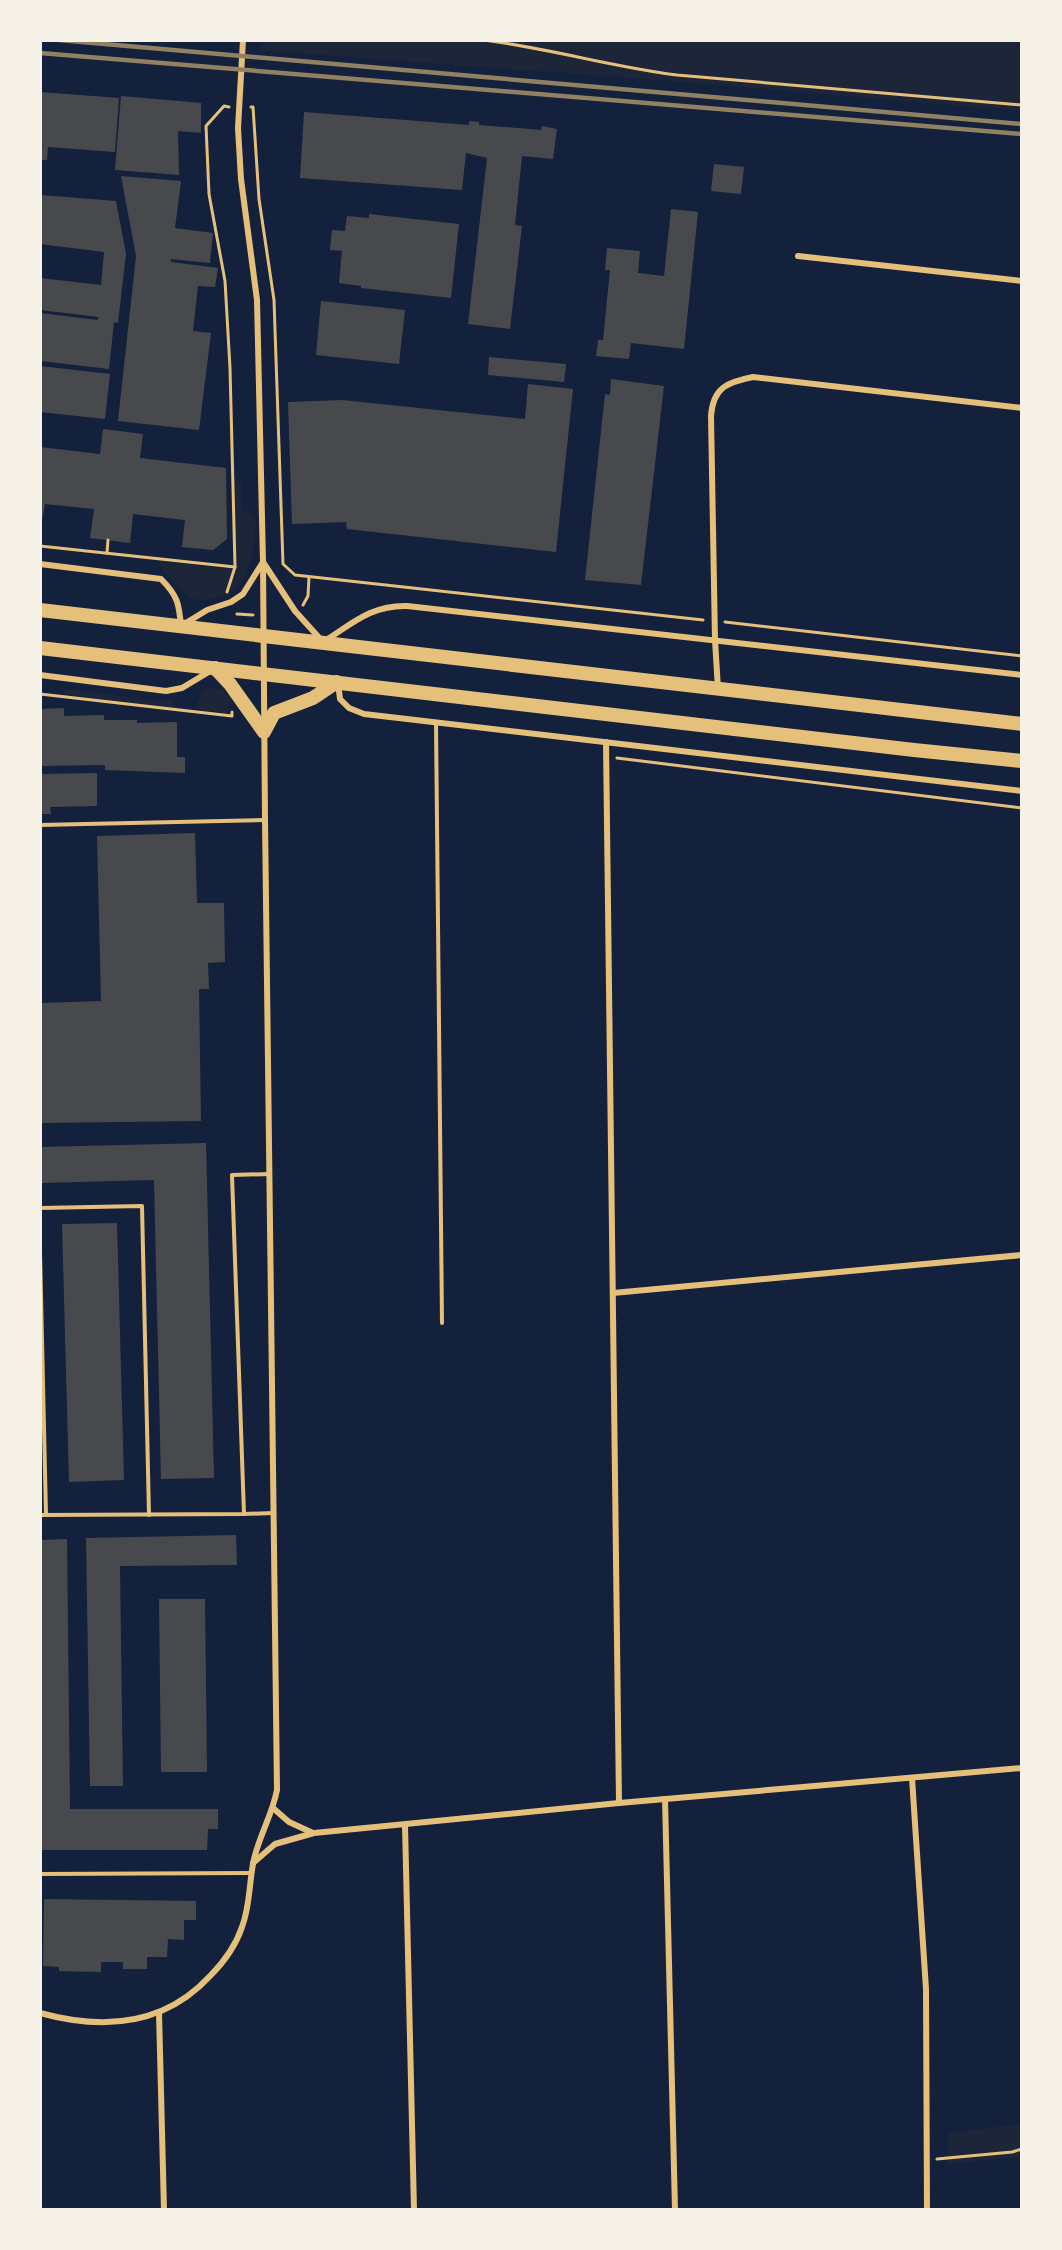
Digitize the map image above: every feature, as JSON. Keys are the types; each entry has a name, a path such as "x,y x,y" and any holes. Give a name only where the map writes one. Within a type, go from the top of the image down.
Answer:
{"highway":[{"path":"40,610 1022,724"},
{"path":"40,648 1022,761"},
{"path":"215,668 230,684 264,732 274,713 314,698 337,682"}],"street":[{"path":"40,2013 96,2024 137,2019 182,2001 200,1987 222,1964 241,1930 248,1907 253,1863 273,1808 277,1790 264,820 263,562 257,300 241,179 237,128 243,40"},
{"path":"798,256 1022,281"},
{"path":"718,689 711,416 713,401 719,390 734,381 753,377 1022,408"},
{"path":"40,564 161,579 172,590 179,603 181,626 207,610 231,602 243,594 263,562"},
{"path":"263,562 295,611 323,642 375,610 389,606 1022,675"},
{"path":"40,675 166,691 182,688 202,678 215,668"},
{"path":"337,682 339,699 349,708 364,714 1022,791"},
{"path":"606,742 619,1803"},
{"path":"613,1293 1022,1255"},
{"path":"253,1863 275,1844 314,1833 619,1803 1022,1768"},
{"path":"912,1778 926,1989 927,2210"},
{"path":"665,1799 675,2210"},
{"path":"273,1808 289,1822 314,1833"},
{"path":"405,1825 414,2210"},
{"path":"159,2012 164,2210"}],"lane":[{"path":"436,722 441,1323"},
{"path":"40,825 264,820"},
{"path":"244,1514 232,1175 270,1174"},
{"path":"40,1208 142,1206 149,1515"},
{"path":"40,1252 46,1515"},
{"path":"40,1515 274,1513"},
{"path":"40,1874 252,1874"}],"path":[{"path":"483,40 555,51 677,75 1022,105"},
{"path":"106,553 108,540"},
{"path":"40,546 235,567"},
{"path":"92,551 92,560"},
{"path":"126,564 127,555"},
{"path":"309,577 1022,656"},
{"path":"237,614 262,616"},
{"path":"40,694 231,716"},
{"path":"606,757 1022,807"},
{"path":"927,2161 1022,2149"}],"shaded area":[{"path":"263,40 1021,41 1021,111 697,83 259,50"},
{"path":"235,480 242,482 242,509 256,520 253,550 248,569 244,578 230,592 229,588 236,572"},
{"path":"160,562 232,569 224,595 200,600 187,596 163,571"},
{"path":"206,688 219,689 230,697 228,713 195,709"},
{"path":"65,689 158,701 172,700 177,708 65,695"},
{"path":"1021,2124 1021,2157 947,2164 948,2133"}],"building":[{"path":"40,92 119,98 115,152 48,147 47,160 40,160"},
{"path":"121,96 201,103 201,133 178,131 179,175 115,170"},
{"path":"304,112 469,125 469,121 479,122 479,125 541,130 542,126 557,129 553,159 522,156 515,225 522,226 510,329 468,324 487,158 466,153 462,190 300,178"},
{"path":"714,164 744,167 741,194 711,191"},
{"path":"121,176 181,181 175,228 213,233 210,263 171,259 171,262 218,268 215,287 198,286 193,331 211,333 199,430 118,421 136,256"},
{"path":"40,195 116,201 126,254 118,323 114,322 109,369 40,361 40,313 98,320 98,317 40,310 40,278 101,285 104,252 40,244"},
{"path":"671,209 698,212 684,349 631,343 629,359 596,356 598,340 603,340 610,270 605,270 607,248 640,251 638,273 664,276"},
{"path":"369,214 459,224 451,298 361,288 361,286 339,283 342,251 330,250 332,230 345,231 347,216 369,218"},
{"path":"321,301 405,310 399,364 316,355"},
{"path":"489,357 566,364 564,382 488,375"},
{"path":"40,366 110,374 105,419 40,412"},
{"path":"611,379 664,386 641,585 585,580 605,394 610,395"},
{"path":"528,384 573,389 556,552 347,529 346,522 292,524 288,402 342,400 525,419"},
{"path":"103,429 143,434 140,458 226,468 227,539 213,550 182,547 185,520 133,514 130,543 90,538 94,509 45,504 40,532 40,447 100,454"},
{"path":"64,708 64,716 104,715 104,720 137,720 137,723 177,722 177,757 185,757 185,773 105,770 105,765 40,766 40,709"},
{"path":"97,773 97,806 50,807 51,814 40,814 40,774"},
{"path":"195,833 197,903 224,903 225,962 208,963 209,989 199,989 201,1121 40,1123 40,1003 101,1001 97,836"},
{"path":"206,1143 214,1478 161,1479 154,1180 40,1183 40,1147"},
{"path":"117,1223 124,1480 69,1482 62,1224"},
{"path":"236,1535 237,1565 120,1566 123,1786 90,1786 86,1538"},
{"path":"67,1539 70,1809 218,1809 218,1829 208,1829 207,1850 40,1850 40,1540"},
{"path":"159,1599 205,1599 207,1772 161,1772"},
{"path":"44,1899 196,1901 196,1920 184,1920 184,1940 168,1939 167,1957 147,1957 147,1969 123,1969 123,1962 101,1962 101,1972 59,1971 59,1967 43,1966"}],"railway":[{"path":"59,40 1022,124"},
{"path":"40,53 1022,134"}]}
